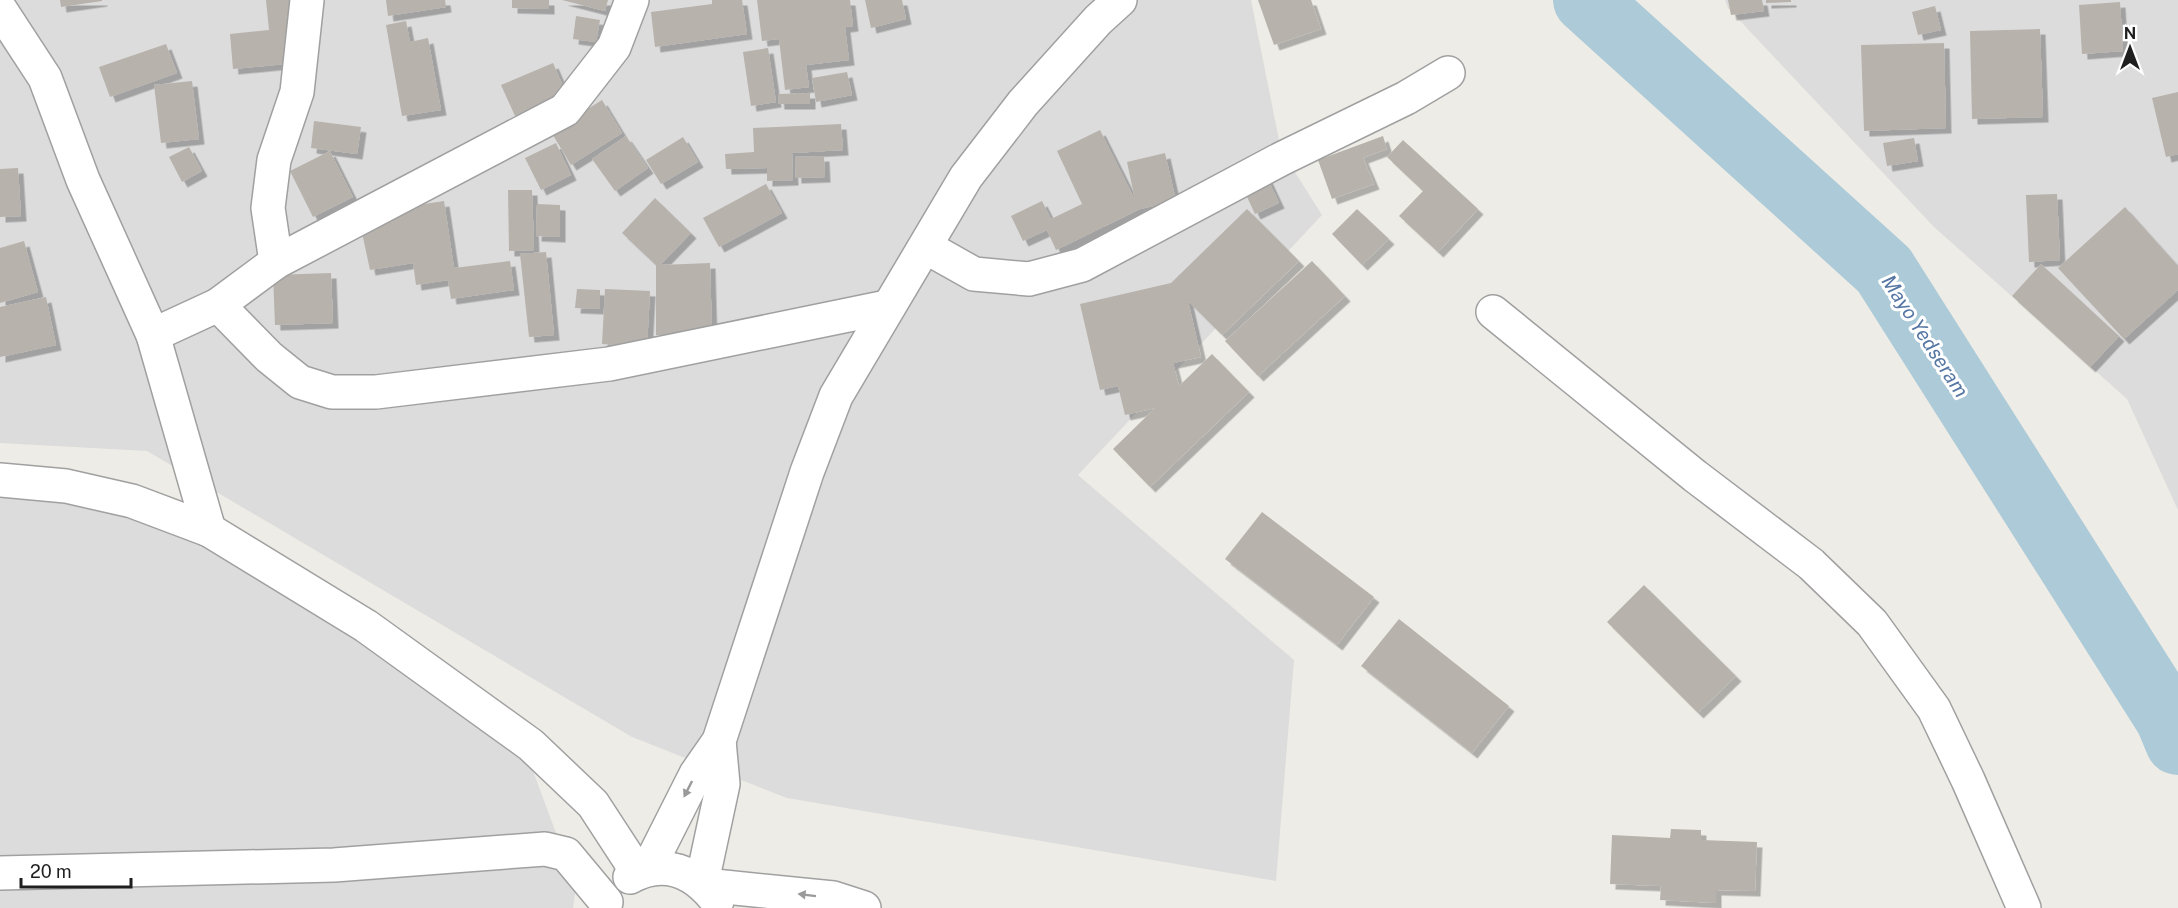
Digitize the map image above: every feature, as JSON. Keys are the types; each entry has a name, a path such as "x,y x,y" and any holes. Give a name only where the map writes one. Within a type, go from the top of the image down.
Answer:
{"street":[{"path":"276,262 268,208 274,160 297,92 307,0"},
{"path":"153,335 218,305 276,262 565,110 614,47 632,0"},
{"path":"643,871 696,774 719,741 807,472 832,407 888,307 966,177 1023,103 1098,20 1120,0"},
{"path":"0,9 45,78 83,180 153,335 209,530"},
{"path":"926,247 974,274 1029,279 1082,265 1281,159 1406,98 1448,73"},
{"path":"218,305 269,357 300,382 332,392 376,392 609,364 888,307"},
{"path":"1493,312 1695,476 1811,564 1872,623 1934,709 2024,908"},
{"path":"0,480 66,486 132,501 209,530 366,626 531,745 593,804 643,871"},
{"path":"708,892 723,784 719,741"},
{"path":"0,873 334,866 546,849 566,854 606,905 614,890 643,871 667,868 685,872 708,892 833,898 864,908"}],"shaded area":[{"path":"0,0 1251,0 1281,150 1322,215 1078,475 1294,660 1276,881 787,798 632,737 147,451 0,443"},
{"path":"1725,0 2178,0 2178,510 2127,399 1934,227 1728,8"},
{"path":"0,480 190,530 526,752 576,887 573,908 0,908"}],"building":[{"path":"60,0 102,0 102,1 61,7"},
{"path":"266,0 289,0 295,63 233,69 230,34 269,30"},
{"path":"386,0 445,0 446,7 388,16"},
{"path":"512,0 549,0 549,9 512,8"},
{"path":"562,0 608,0 605,11"},
{"path":"712,0 742,0 747,34 655,47 651,12 712,4"},
{"path":"757,0 850,0 853,26 845,27 849,60 806,65 809,87 785,90 779,39 762,41"},
{"path":"865,0 902,0 906,19 871,28"},
{"path":"1258,0 1311,0 1321,29 1274,45"},
{"path":"1728,0 1762,0 1764,11 1731,15"},
{"path":"1766,0 1791,0 1791,2 1766,3"},
{"path":"2120,2 2123,51 2082,54 2079,5"},
{"path":"1935,6 1941,30 1918,35 1912,12"},
{"path":"576,16 600,20 596,42 573,39"},
{"path":"406,21 410,42 428,38 441,110 402,116 386,25"},
{"path":"2040,29 2043,117 1972,119 1970,31"},
{"path":"1944,43 1946,128 1864,131 1861,45"},
{"path":"166,44 177,73 110,97 99,67"},
{"path":"768,48 776,102 751,106 743,52"},
{"path":"553,63 566,93 515,116 501,85"},
{"path":"847,72 852,95 816,102 812,78"},
{"path":"192,81 199,139 161,143 154,85"},
{"path":"2178,92 2178,154 2166,157 2152,98"},
{"path":"810,93 810,104 779,104 778,94"},
{"path":"602,100 622,133 571,165 551,132"},
{"path":"314,121 361,127 357,154 311,148"},
{"path":"841,124 843,150 792,153 793,180 767,181 767,168 726,169 725,154 754,152 753,128"},
{"path":"1100,130 1135,200 1127,162 1165,153 1176,201 1140,209 1056,250 1047,230 1023,241 1011,216 1042,201 1051,219 1082,204 1057,151"},
{"path":"626,136 648,168 615,191 592,159"},
{"path":"1383,136 1387,149 1363,158 1374,184 1332,199 1318,160"},
{"path":"683,137 698,162 661,184 646,160"},
{"path":"1914,138 1918,161 1887,166 1883,143"},
{"path":"1403,140 1478,209 1438,252 1399,216 1423,191 1387,157"},
{"path":"556,143 571,175 541,190 525,158"},
{"path":"189,147 202,171 182,182 169,157"},
{"path":"330,151 353,197 313,217 290,171"},
{"path":"824,156 825,177 796,178 795,157"},
{"path":"18,168 21,216 0,217 0,169"},
{"path":"1265,173 1279,203 1255,214 1241,184"},
{"path":"766,184 782,213 719,247 703,218"},
{"path":"508,190 532,190 534,250 509,251"},
{"path":"2057,194 2060,260 2029,262 2026,195"},
{"path":"655,198 691,233 660,265 710,263 712,334 656,335 656,265 622,233"},
{"path":"444,201 454,268 510,261 514,290 451,299 448,280 416,285 413,263 370,270 358,214"},
{"path":"537,204 560,205 560,237 536,236"},
{"path":"2125,207 2178,266 2178,290 2124,339 2058,268"},
{"path":"1247,209 1299,261 1222,335 1188,301 1201,357 1173,363 1179,386 1212,354 1249,392 1150,487 1113,449 1155,408 1125,415 1118,386 1100,390 1080,304 1171,283"},
{"path":"1357,209 1389,239 1362,265 1332,234"},
{"path":"24,241 38,292 0,303 0,248"},
{"path":"546,252 554,335 529,337 520,254"},
{"path":"1312,261 1345,296 1258,376 1225,341"},
{"path":"2041,264 2119,336 2090,367 2012,296"},
{"path":"331,273 333,323 275,325 273,275"},
{"path":"577,289 600,290 600,309 575,308"},
{"path":"605,289 650,291 647,347 602,344"},
{"path":"46,297 56,345 0,357 0,307"},
{"path":"1262,512 1374,597 1337,645 1225,559"},
{"path":"1644,585 1736,676 1698,713 1607,622"},
{"path":"1399,619 1509,706 1472,753 1361,666"},
{"path":"1671,829 1701,830 1701,840 1757,842 1755,891 1716,890 1716,903 1660,900 1661,886 1610,884 1612,835 1670,838"}],"waterway":[{"name":"Mayo Yedseram","path":"1586,0 1884,270 2168,718 2178,742"}]}
